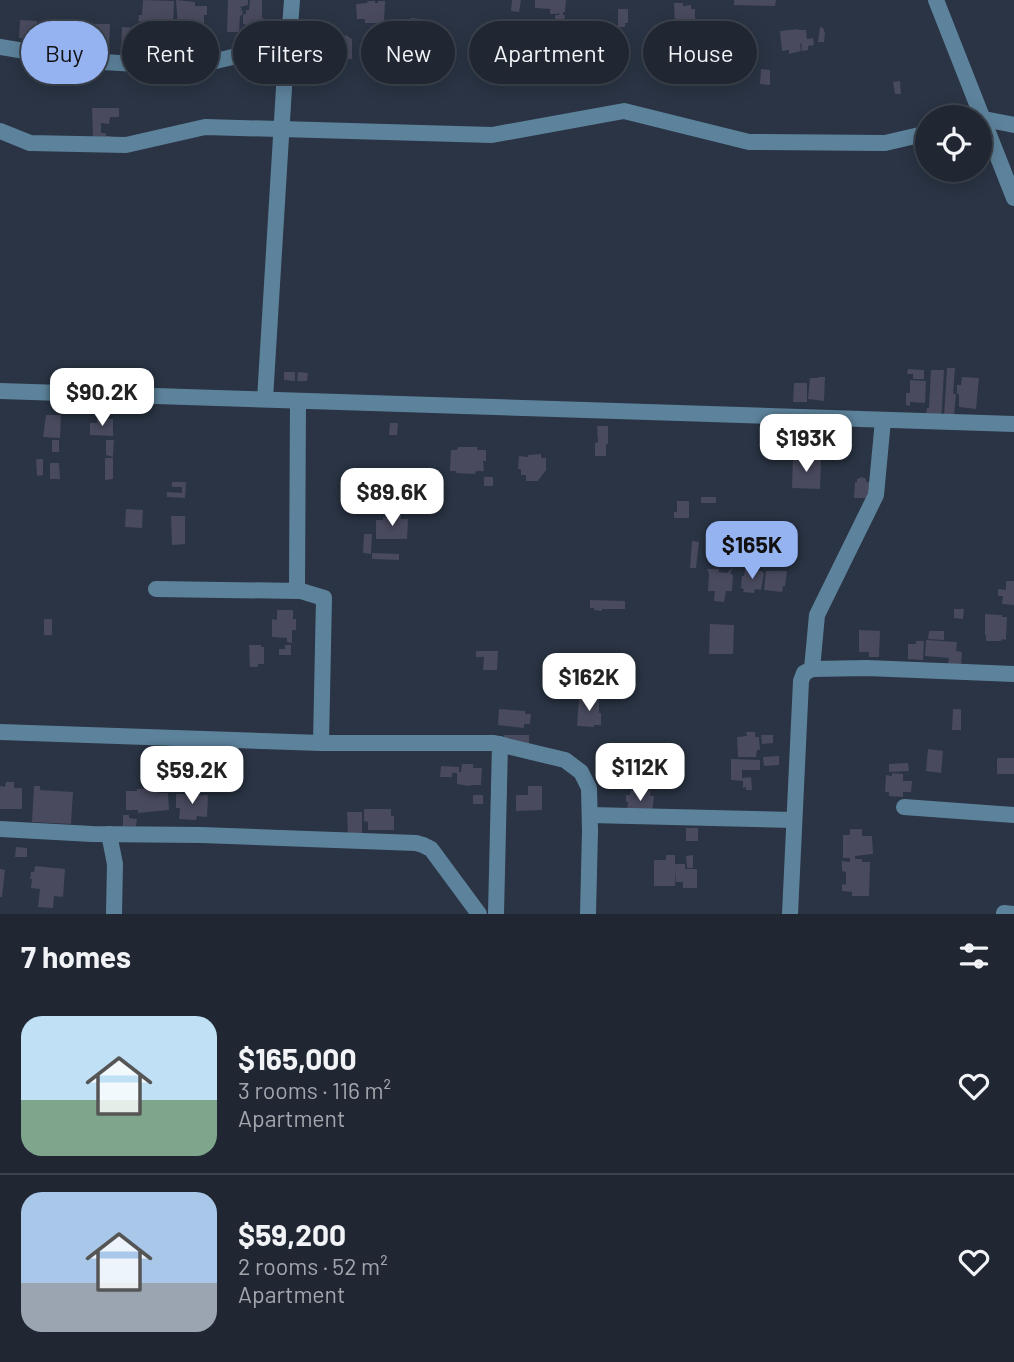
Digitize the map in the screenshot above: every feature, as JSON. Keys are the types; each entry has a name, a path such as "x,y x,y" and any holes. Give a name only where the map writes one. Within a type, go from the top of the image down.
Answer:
{"street":[{"path":"290,21 292,0"},
{"path":"936,0 977,105"},
{"path":"0,47 85,61 190,67 233,57"},
{"path":"265,399 284,84"},
{"path":"0,131 30,143 126,145 205,127 492,135 624,111 749,142 886,143 915,136"},
{"path":"992,121 1014,125"},
{"path":"992,144 1014,198"},
{"path":"0,391 1014,424"},
{"path":"298,401 297,586 301,592"},
{"path":"812,669 817,615 876,495 883,420"},
{"path":"156,589 301,592 324,598 321,743"},
{"path":"790,914 801,681 804,673 812,669 867,668 1014,674"},
{"path":"0,732 321,743 500,744 565,760 581,772 589,788 588,914"},
{"path":"496,914 500,744"},
{"path":"904,807 1014,815"},
{"path":"590,815 794,820"},
{"path":"0,829 416,843 431,849 479,914"},
{"path":"109,834 115,864 114,914"},
{"path":"1004,913 1014,914"}],"building":[{"path":"143,0 174,1 173,21 138,21 139,15 142,15"},
{"path":"176,0 195,2 195,6 207,6 204,21 178,21"},
{"path":"228,0 248,0 248,5 240,7 240,12 243,10 240,21 233,21 233,32 227,32"},
{"path":"250,0 262,0 262,18 269,21 252,21 252,17 252,21 243,21 243,14 249,10"},
{"path":"512,0 521,0 519,12 511,11"},
{"path":"535,0 566,0 564,21 555,21 555,15 559,15 559,12 550,14 550,9 535,8"},
{"path":"734,0 776,0 775,6 734,5"},
{"path":"385,1 384,21 357,19 356,4"},
{"path":"674,3 691,5 691,9 695,9 695,19 675,21"},
{"path":"618,9 628,9 628,21 618,21"},
{"path":"20,20 37,21 21,21 19,38"},
{"path":"108,24 110,24 109,49"},
{"path":"820,27 825,33 824,42 818,42"},
{"path":"806,30 807,39 813,38 814,45 802,51 801,43 801,51 789,54 789,50 782,51 780,31"},
{"path":"347,36 352,39 352,59 347,59"},
{"path":"761,69 770,70 770,85 760,84"},
{"path":"900,81 901,94 895,94 893,82"},
{"path":"92,108 119,108 119,117 110,117 109,124 101,123 101,133 111,136 111,139 93,139"},
{"path":"947,368 955,368 953,394 956,394 954,415 944,416"},
{"path":"908,369 924,370 924,379 913,379 913,374 907,374"},
{"path":"931,370 944,370 942,409 941,415 926,417 929,408"},
{"path":"284,372 295,372 295,381 284,380"},
{"path":"298,372 308,373 307,381 297,381"},
{"path":"825,377 824,401 808,399 810,378"},
{"path":"962,377 979,378 976,409 959,407 957,385 961,385"},
{"path":"910,380 926,381 925,403 910,402 910,406 906,405"},
{"path":"794,383 807,383 807,402 793,402"},
{"path":"46,415 61,415 60,438 43,437"},
{"path":"97,419 113,419 113,436 90,435 90,423 97,423"},
{"path":"390,423 398,423 397,435 389,435"},
{"path":"597,426 608,426 606,456 595,456"},
{"path":"52,440 59,440 59,452 52,452"},
{"path":"106,440 114,440 113,457 106,455"},
{"path":"458,447 486,450 484,471 476,471 475,474 450,471 451,450 457,450"},
{"path":"541,454 541,458 546,458 546,470 538,481 526,481 526,475 521,475 521,469 518,469 519,456"},
{"path":"105,458 113,458 113,479 105,480"},
{"path":"793,458 821,459 820,489 792,488"},
{"path":"36,459 43,459 43,475 37,476"},
{"path":"50,463 59,463 60,479 50,479"},
{"path":"484,477 493,477 493,486 484,486"},
{"path":"862,477 866,482 872,482 872,498 854,498 855,482"},
{"path":"172,482 186,482 185,498 167,497 167,492 182,493 182,487 172,487"},
{"path":"701,497 716,497 716,503 701,503"},
{"path":"677,501 689,501 689,518 674,518"},
{"path":"126,509 143,510 142,528 125,527"},
{"path":"390,515 401,515 401,519 408,519 407,539 376,539 376,520 390,518"},
{"path":"171,516 185,516 185,544 172,545"},
{"path":"364,534 372,534 371,554 363,553"},
{"path":"692,541 699,542 696,568 690,568"},
{"path":"372,553 399,554 399,560 372,559"},
{"path":"733,567 730,573 733,575 732,591 726,591 724,602 714,601 715,591 708,591 707,569 719,569 719,572 727,573"},
{"path":"745,569 764,573 761,590 755,589 754,593 743,592 742,576"},
{"path":"766,571 787,571 782,592 764,590"},
{"path":"1006,581 1014,581 1014,605 1002,604 1003,596 998,596 998,589 1006,590"},
{"path":"590,600 625,601 625,609 594,610 590,608"},
{"path":"954,609 964,609 963,619 954,618"},
{"path":"277,610 293,610 296,630 292,630 292,643 287,642 287,638 272,637 272,619 277,620"},
{"path":"985,614 1007,617 1006,640 986,641"},
{"path":"44,619 52,619 52,635 44,635"},
{"path":"710,624 734,625 733,654 709,654"},
{"path":"859,630 880,631 879,657 869,657 869,652 859,652"},
{"path":"929,631 944,631 944,640 928,639"},
{"path":"926,640 957,642 956,651 962,652 961,665 948,664 949,658 925,656"},
{"path":"916,641 924,641 923,660 908,659 908,644 916,644"},
{"path":"249,645 264,647 264,664 250,667"},
{"path":"285,645 291,645 291,655 279,655 279,649 285,649"},
{"path":"476,651 498,651 497,670 483,670 484,657 476,657"},
{"path":"579,698 599,699 601,725 577,726"},
{"path":"499,709 525,711 525,714 531,714 530,724 524,724 524,728 498,725"},
{"path":"953,709 961,709 961,730 952,730"},
{"path":"746,732 755,732 755,737 759,737 760,750 757,750 756,757 738,757 737,737 747,736"},
{"path":"504,735 529,735 529,744 504,743"},
{"path":"761,735 773,735 773,743 762,744"},
{"path":"928,749 943,751 941,773 926,771"},
{"path":"629,751 642,752 641,757 647,757 647,753 660,754 659,767 654,767 653,778 648,777 648,780 629,776"},
{"path":"779,756 779,765 764,766 763,757"},
{"path":"997,758 1014,758 1014,774 997,774"},
{"path":"731,759 760,760 760,770 742,770 742,778 751,777 752,790 743,788 743,781 731,780"},
{"path":"908,763 909,771 889,772 889,764"},
{"path":"462,764 473,764 473,768 482,768 481,785 457,784 457,773 452,773 452,777 440,777 441,766 459,767 461,772"},
{"path":"892,773 903,774 903,781 912,781 911,792 903,792 903,797 889,796 889,792 885,792 886,775 892,776"},
{"path":"6,782 14,782 14,788 22,788 22,809 0,809 0,786 5,787"},
{"path":"34,786 40,786 40,790 73,792 71,824 32,822"},
{"path":"528,786 542,786 542,810 516,811 516,795 528,795"},
{"path":"156,788 159,793 168,793 169,810 138,813 138,810 126,810 126,791"},
{"path":"631,790 651,791 650,796 654,796 652,815 627,813 626,795 630,795"},
{"path":"185,791 191,792 191,795 208,795 207,817 197,816 196,820 179,819 180,808 176,808 176,794 185,794"},
{"path":"473,795 483,795 483,804 473,804"},
{"path":"364,809 391,809 394,830 368,830 368,822 364,821"},
{"path":"347,812 362,812 362,833 348,834"},
{"path":"123,815 137,819 136,826 123,826"},
{"path":"686,828 698,828 698,841 686,841"},
{"path":"850,829 862,829 862,836 872,836 873,854 855,856 855,859 862,859 862,862 870,862 869,896 852,896 852,892 842,891 842,884 846,885 846,872 842,871 842,861 850,862 850,858 843,858 843,835 850,835"},
{"path":"16,847 27,848 27,857 15,857"},
{"path":"666,855 675,855 675,864 685,864 685,869 697,869 697,888 683,888 683,882 676,882 676,868 675,886 654,886 654,860 666,860"},
{"path":"693,855 693,868 687,868 686,856"},
{"path":"35,866 65,869 63,897 54,896 53,908 38,907 40,889 31,888 30,879"},
{"path":"0,869 5,870 2,897 0,897"}]}
